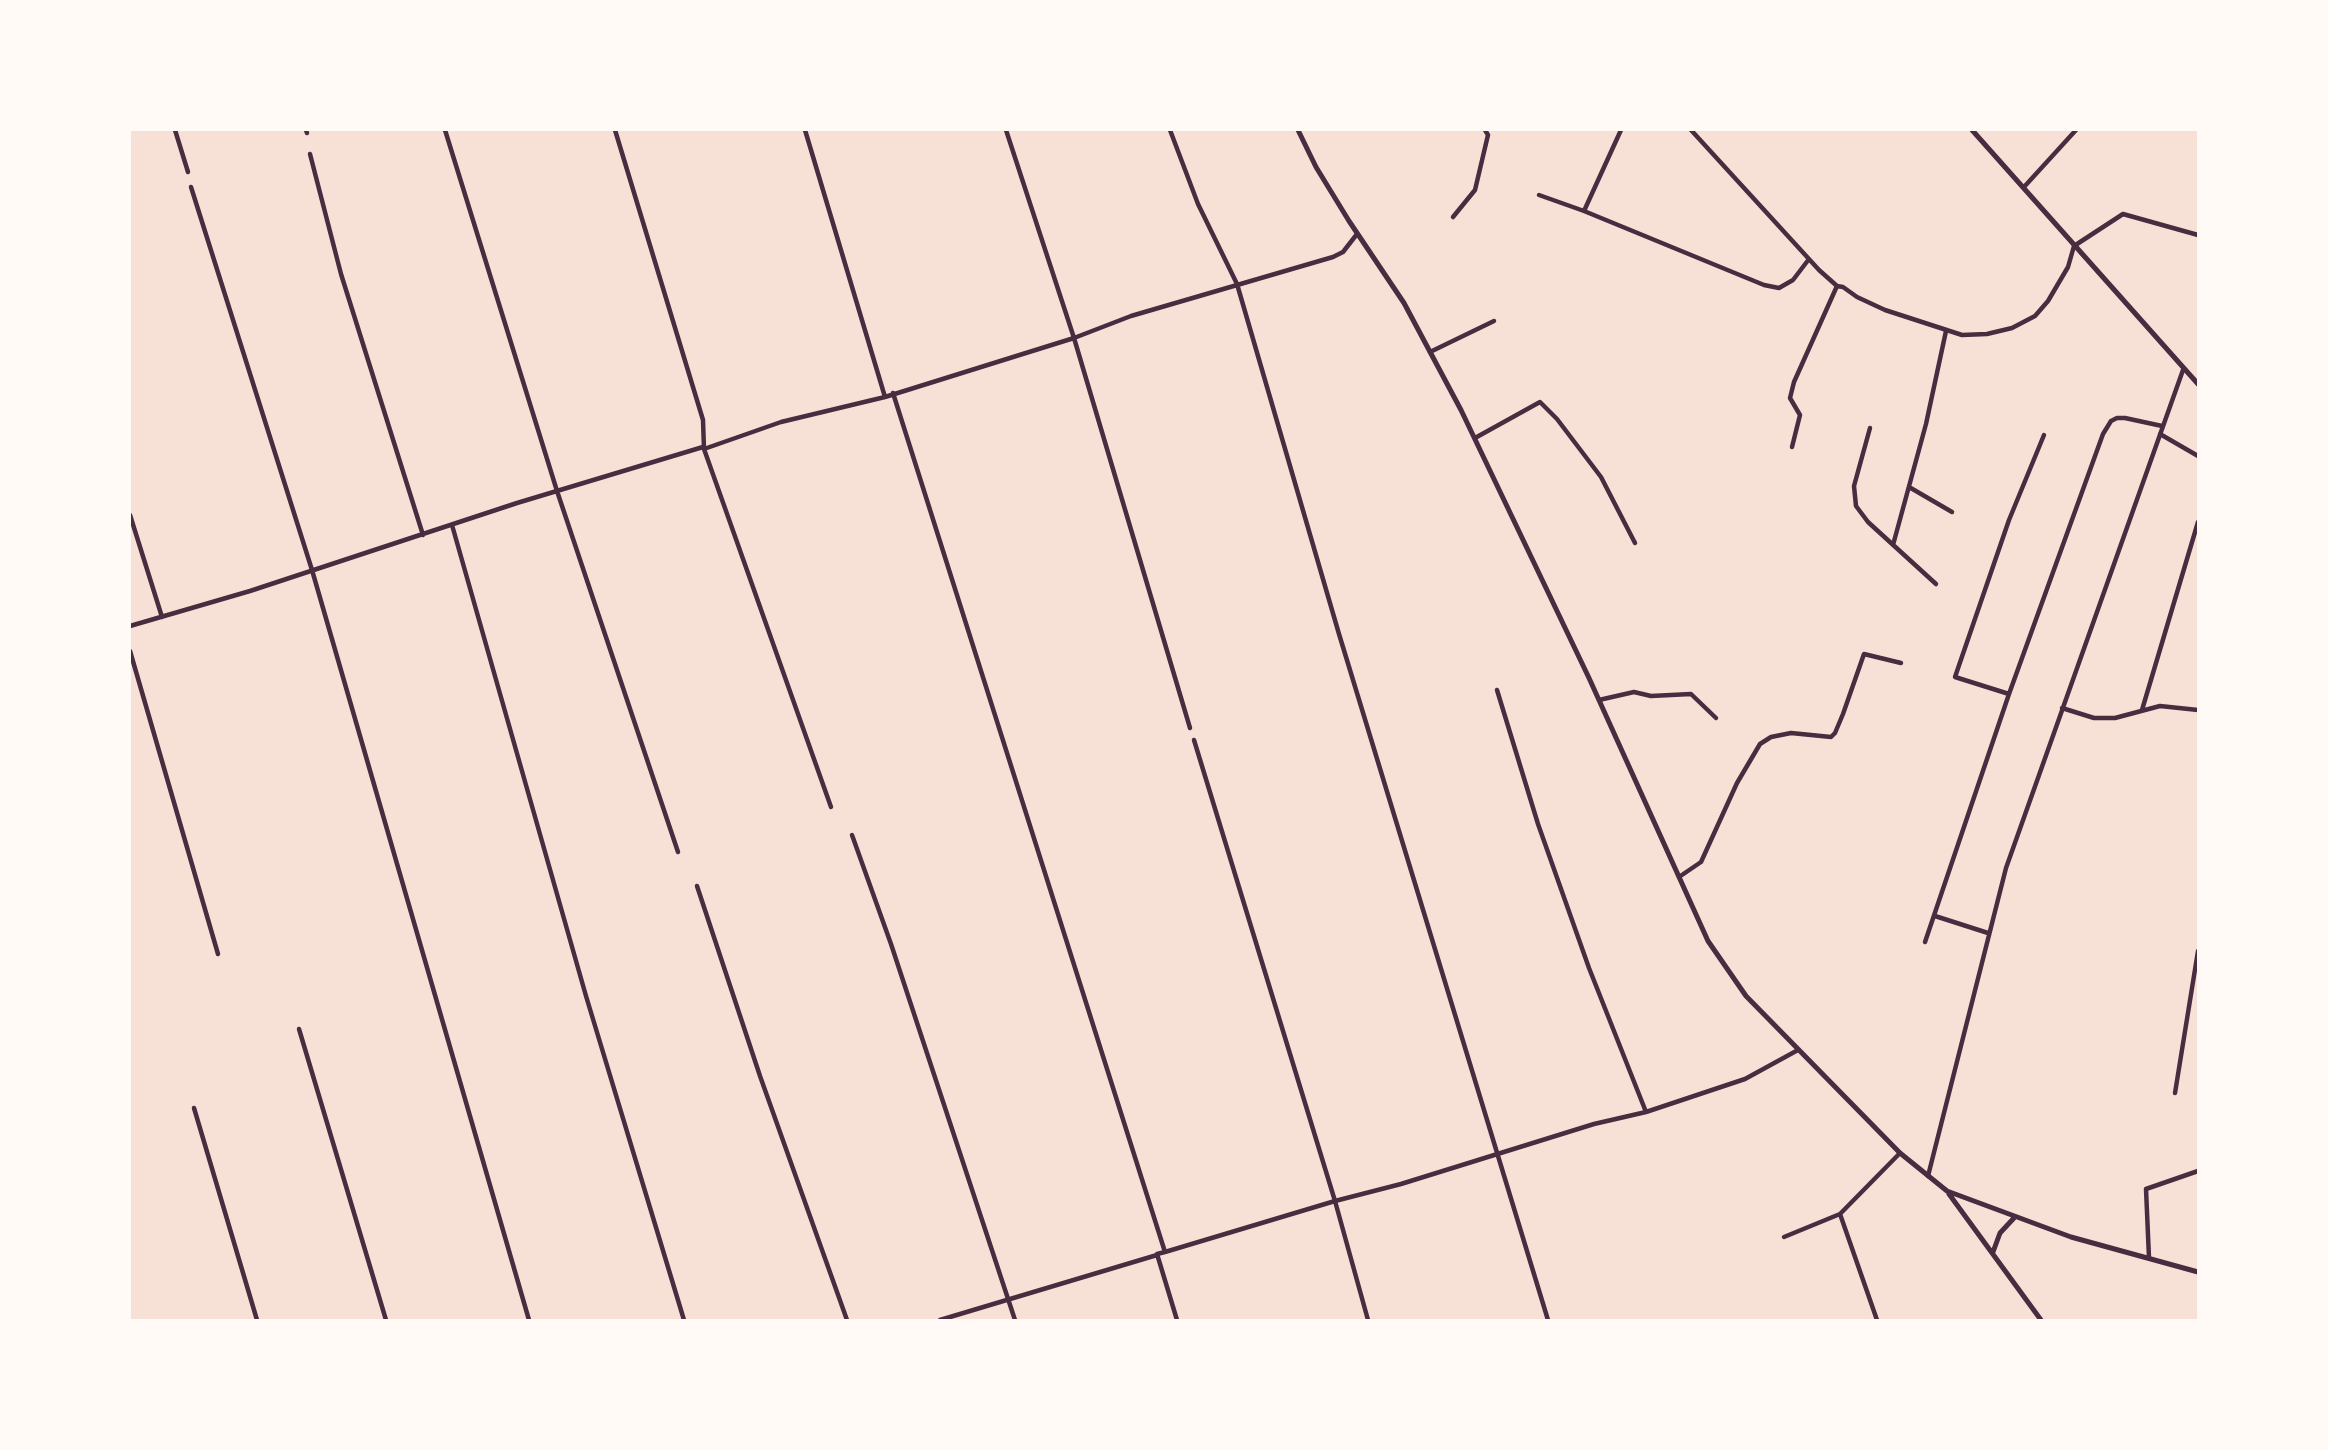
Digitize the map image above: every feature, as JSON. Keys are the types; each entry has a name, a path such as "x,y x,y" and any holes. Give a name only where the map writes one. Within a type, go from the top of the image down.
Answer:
{"street":[{"path":"176,130 188,172"},
{"path":"445,130 557,491 678,852"},
{"path":"615,130 703,420 704,449 831,807"},
{"path":"805,130 885,397"},
{"path":"1006,130 1074,338 1190,728"},
{"path":"1170,130 1198,204 1237,284 1339,634 1548,1321"},
{"path":"1298,130 1316,167 1404,303 1430,352 1475,439 1599,700 1708,941 1746,996 1900,1153 1947,1191 2071,1237 2199,1272"},
{"path":"1453,217 1475,190 1488,135 1485,130"},
{"path":"1584,211 1621,130"},
{"path":"1691,130 1809,260 1837,286 1885,310 1962,335 1987,334 2012,328 2035,316 2048,301 2068,267 2074,246 2123,214 2199,235"},
{"path":"1972,130 2183,370 2199,384"},
{"path":"2024,187 2076,130"},
{"path":"310,154 341,274 423,535"},
{"path":"191,187 312,570 529,1321"},
{"path":"1539,195 1764,285 1779,288 1793,280 1809,260"},
{"path":"130,626 557,491 703,447 704,449 781,422 885,397 1074,338 1131,316 1333,257 1343,251 1357,234"},
{"path":"1791,447 1800,415 1790,398 1794,382 1837,286"},
{"path":"1430,352 1494,321"},
{"path":"1893,545 1926,424 1946,331"},
{"path":"1928,1178 2006,868 2183,370"},
{"path":"893,393 1165,1252"},
{"path":"1475,439 1540,402 1557,419 1601,477 1634,543"},
{"path":"1925,942 2009,694 2106,427 2111,421 2125,418 2162,426"},
{"path":"1870,428 1854,486 1856,506 1868,522 1936,584"},
{"path":"2160,434 2199,456"},
{"path":"2009,694 1955,677 2009,520 2044,435"},
{"path":"1909,487 1952,512"},
{"path":"130,515 162,617"},
{"path":"2142,710 2199,522"},
{"path":"452,525 586,996 684,1321"},
{"path":"130,650 218,954"},
{"path":"1679,877 1701,862 1737,783 1760,744 1771,737 1791,733 1831,737 1843,714 1864,654 1901,663"},
{"path":"1497,690 1565,903 1646,1112"},
{"path":"1599,700 1634,692 1651,696 1692,694 1717,718"},
{"path":"2062,708 2094,718 2115,718 2160,706 2199,710"},
{"path":"1194,740 1335,1201 1368,1321"},
{"path":"852,835 891,944 1015,1321"},
{"path":"697,886 760,1076 847,1321"},
{"path":"1934,916 1988,933"},
{"path":"2175,1093 2199,951"},
{"path":"299,1029 386,1321"},
{"path":"940,1321 1007,1298 1401,1184 1594,1124 1646,1112 1745,1079 1798,1050"},
{"path":"194,1108 257,1321"},
{"path":"1784,1237 1840,1214 1900,1153"},
{"path":"2149,1258 2146,1189 2199,1171"},
{"path":"1947,1191 2040,1321"},
{"path":"1840,1214 1877,1321"},
{"path":"1993,1252 2000,1233 2014,1218"},
{"path":"1157,1254 1177,1321"}]}
